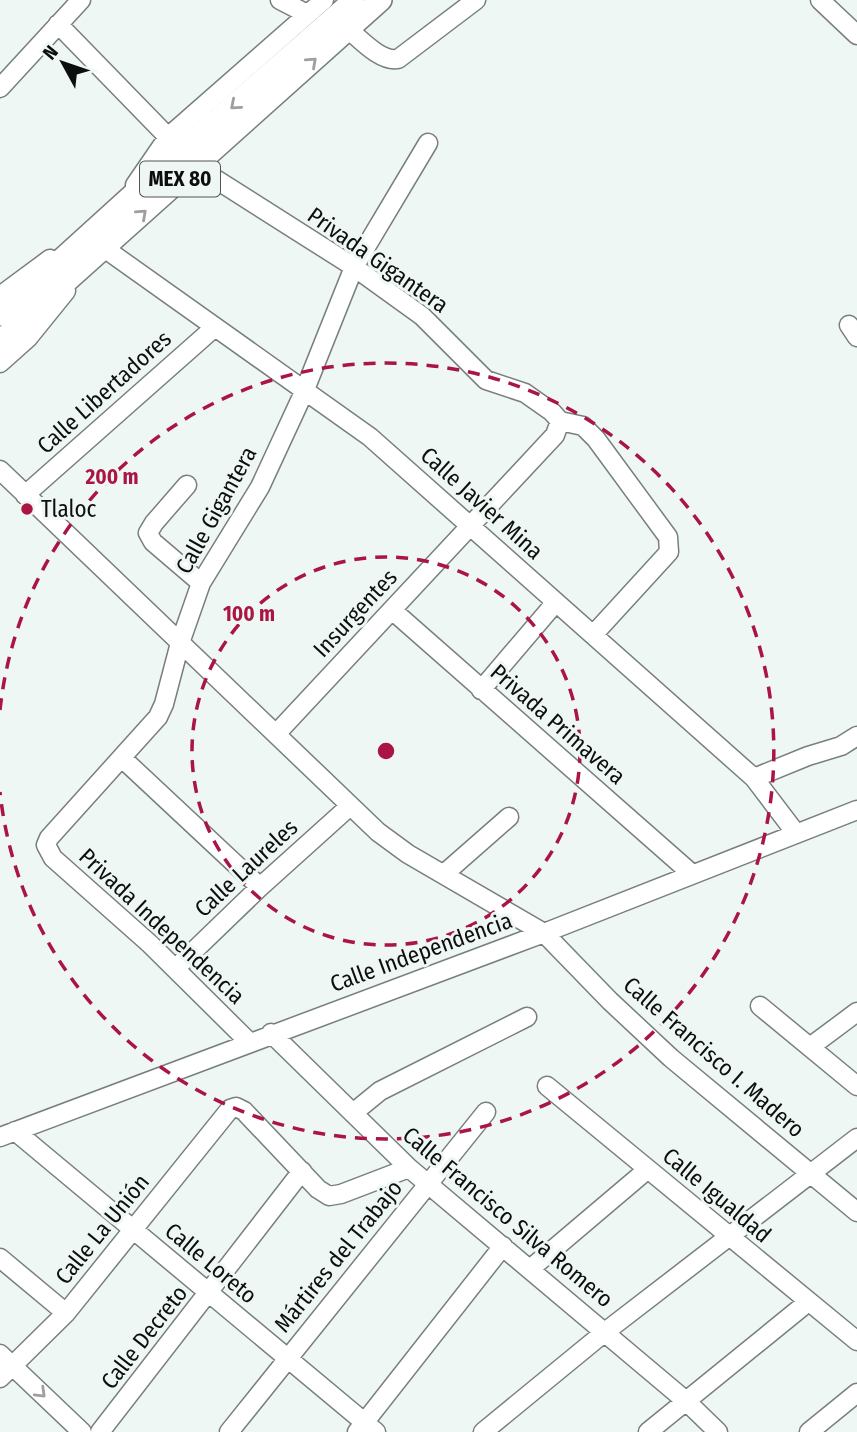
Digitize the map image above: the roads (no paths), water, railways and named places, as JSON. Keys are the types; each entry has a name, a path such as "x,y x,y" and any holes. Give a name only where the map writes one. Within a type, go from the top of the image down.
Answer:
{"main road":[{"name":"MEX 80","path":"0,315 354,0"},
{"name":"MEX 80","path":"0,341 381,0"}],"street":[{"path":"0,88 81,0"},
{"path":"279,0 307,14"},
{"path":"0,296 112,215 168,137 324,0"},
{"path":"348,29 383,57 398,59 476,0"},
{"path":"826,2 857,35"},
{"path":"58,24 168,137"},
{"name":"Calle Gigantera","path":"46,845 49,838 158,717 201,583 261,488 354,267 428,144"},
{"name":"Privada Gigantera","path":"195,166 354,267 422,316 478,375 495,384 525,393 556,415 560,421 583,426 596,439 668,537 669,552 593,635"},
{"path":"0,363 28,338 98,254"},
{"name":"Calle Javier Mina","path":"98,254 215,327 370,437 754,778 795,832"},
{"name":"Calle Libertadores","path":"25,495 215,327"},
{"name":"Insurgentes","path":"276,734 555,435 560,421"},
{"name":"Calle Francisco I. Madero","path":"0,470 378,832 408,854 544,933 610,1001 671,1058 857,1212"},
{"path":"187,485 148,533 153,542 201,583"},
{"path":"481,690 556,602"},
{"name":"Privada Primavera","path":"391,610 692,874"},
{"path":"754,778 808,755 841,746 857,736"},
{"path":"122,759 260,887"},
{"name":"Calle Laureles","path":"176,968 350,806"},
{"name":"Calle Independencia","path":"8,1134 271,1033 544,933 795,832 857,810"},
{"path":"444,874 509,817"},
{"name":"Privada Independencia","path":"46,845 53,858 176,968 249,1042"},
{"path":"760,1006 857,1086"},
{"path":"810,1047 857,1012"},
{"path":"353,1113 380,1091 527,1017"},
{"name":"Calle Francisco Silva Romero","path":"271,1033 409,1168 686,1401 718,1432"},
{"name":"Calle Igualdad","path":"547,1086 857,1341"},
{"name":"Calle La Unión","path":"7,1372 66,1313 225,1114 236,1107 244,1111 302,1171"},
{"name":"Mártires del Trabajo","path":"229,1432 486,1112"},
{"name":"Calle Loreto","path":"8,1134 134,1230 288,1358 366,1429"},
{"path":"483,1432 605,1332 857,1138"},
{"path":"302,1171 318,1189 329,1196 409,1168"},
{"path":"530,1269 648,1169"},
{"name":"Calle Decreto","path":"100,1432 302,1171"},
{"path":"366,1429 503,1246"},
{"path":"0,1258 66,1313"},
{"path":"648,1432 808,1301"},
{"path":"0,1354 7,1372 70,1428"},
{"path":"810,1432 857,1393"}],"place":[{"name":"Tlaloc","path":"27,509"}]}
